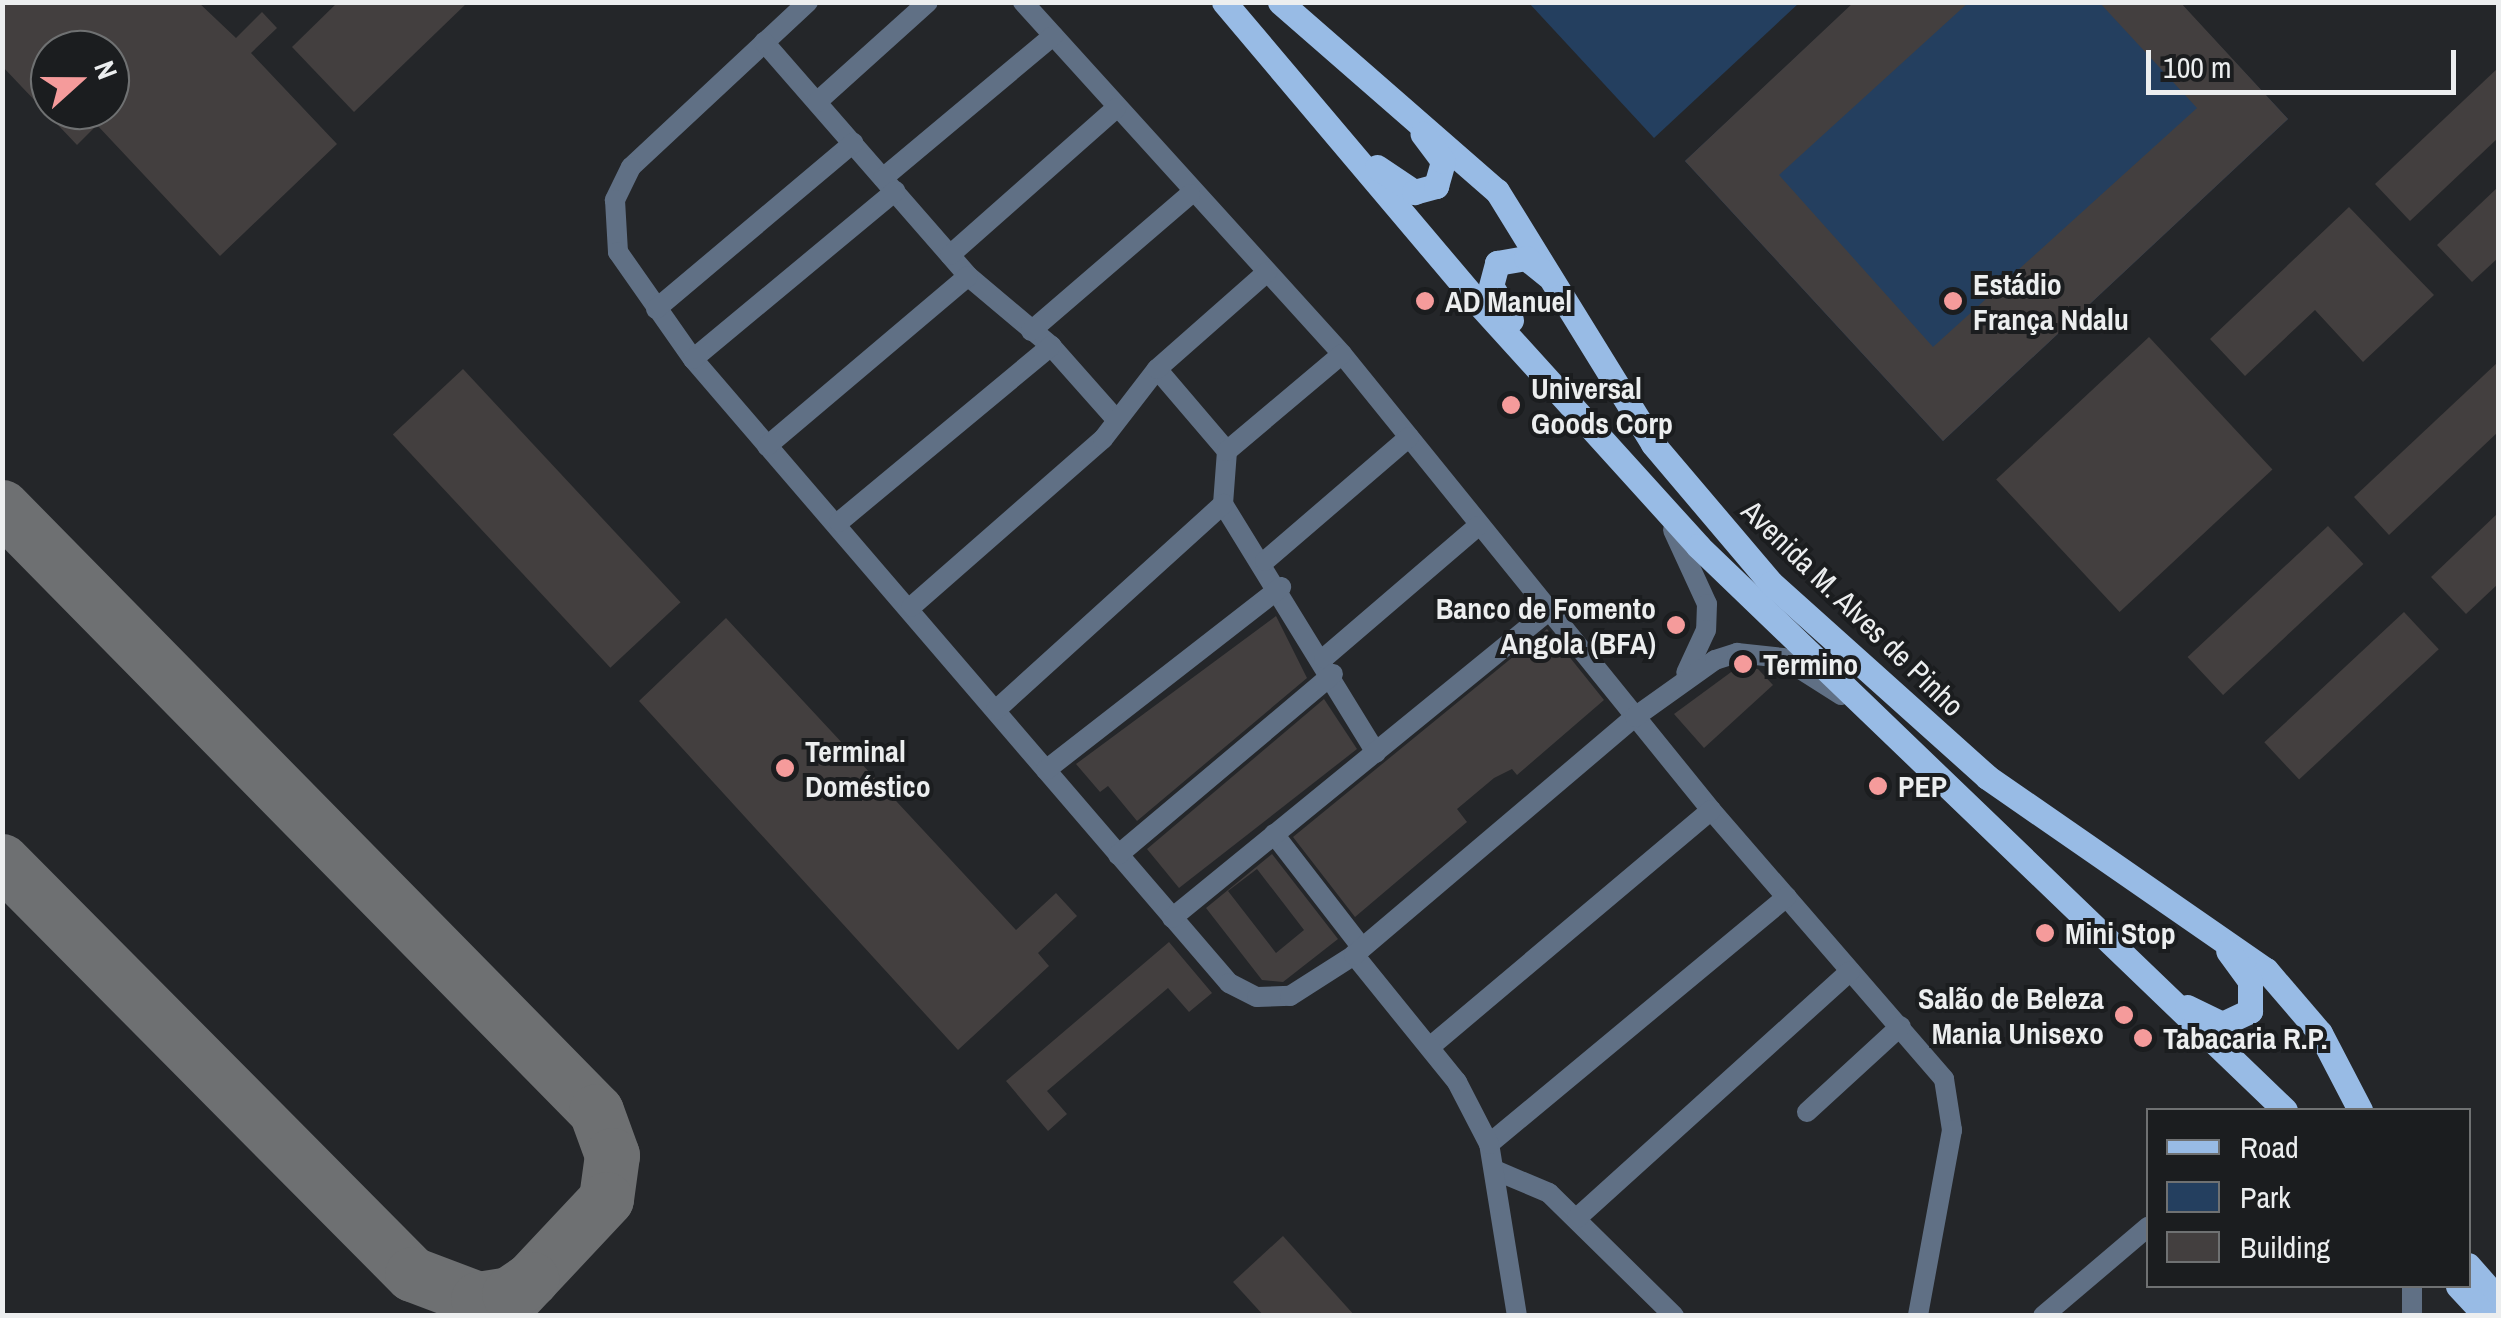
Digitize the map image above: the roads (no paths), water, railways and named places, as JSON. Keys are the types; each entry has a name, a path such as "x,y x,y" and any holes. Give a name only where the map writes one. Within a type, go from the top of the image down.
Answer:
{"main road":[{"name":"Avenida M. Alves de Pinho","path":"1224,2 1641,482 1865,713 2282,1108"},
{"name":"Avenida M. Alves de Pinho","path":"1280,2 1497,191 1678,481 1771,583 1987,777 2179,907 2288,991 2359,1108"},
{"path":"1289,78 1390,180 1414,192 1436,186 1443,161 1435,147 1332,47"},
{"path":"1581,414 1496,300 1497,263 1516,256 1543,270 1615,381"},
{"path":"2131,964 2211,1021 2230,1023 2250,1011 2245,972 2179,907"},
{"path":"2471,1268 2498,1299"},
{"path":"2460,1288 2486,1316"}],"street":[{"path":"808,2 631,167 615,200 616,246 693,359 839,522 1229,983 1257,996 1290,996 1358,951 1635,717 1682,679 1715,660 1760,654 1804,669 1865,713"},
{"path":"817,102 928,2"},
{"path":"1023,2 1190,194 1342,354 1711,810 1900,1026 1951,1100 1918,1316"},
{"path":"693,359 1053,36"},
{"path":"764,42 968,276 1051,346 1114,417"},
{"path":"950,254 1116,108"},
{"path":"656,310 853,143"},
{"path":"1031,331 1190,194"},
{"path":"910,607 1104,438 1114,417 1157,369 1268,272"},
{"path":"768,446 968,276"},
{"path":"839,522 1051,346"},
{"path":"1227,451 1342,354"},
{"path":"1157,369 1227,451 1223,504 1264,560 1376,752"},
{"path":"1264,560 1409,437"},
{"path":"1641,482 1688,554 1707,604 1698,656 1682,679"},
{"path":"996,710 1223,504"},
{"path":"1118,856 1478,526"},
{"path":"1046,770 1281,588"},
{"path":"1172,918 1548,611"},
{"path":"1431,1046 1711,810"},
{"path":"1274,834 1431,1046 1489,1144 1497,1171 1517,1316"},
{"path":"1489,1144 1787,898"},
{"path":"1577,1218 1850,971"},
{"path":"1807,1112 1900,1026"},
{"path":"1497,1171 1529,1179 1577,1218 1674,1316"},
{"path":"2043,1316 2146,1228"},
{"path":"2412,1288 2412,1316"}],"place":[{"name":"AD Manuel","path":"1425,301"},
{"name":"Estádio França Ndalu","path":"1953,301"},
{"name":"Universal Goods Corp","path":"1511,405"},
{"name":"Banco de Fomento Angola (BFA)","path":"1676,625"},
{"name":"Termino","path":"1743,664"},
{"name":"Terminal Doméstico","path":"785,768"},
{"name":"PEP","path":"1878,786"},
{"name":"Mini Stop","path":"2045,933"},
{"name":"Salão de Beleza Mania Unisexo","path":"2124,1015"},
{"name":"Tabacaria R.P.","path":"2143,1038"}]}
